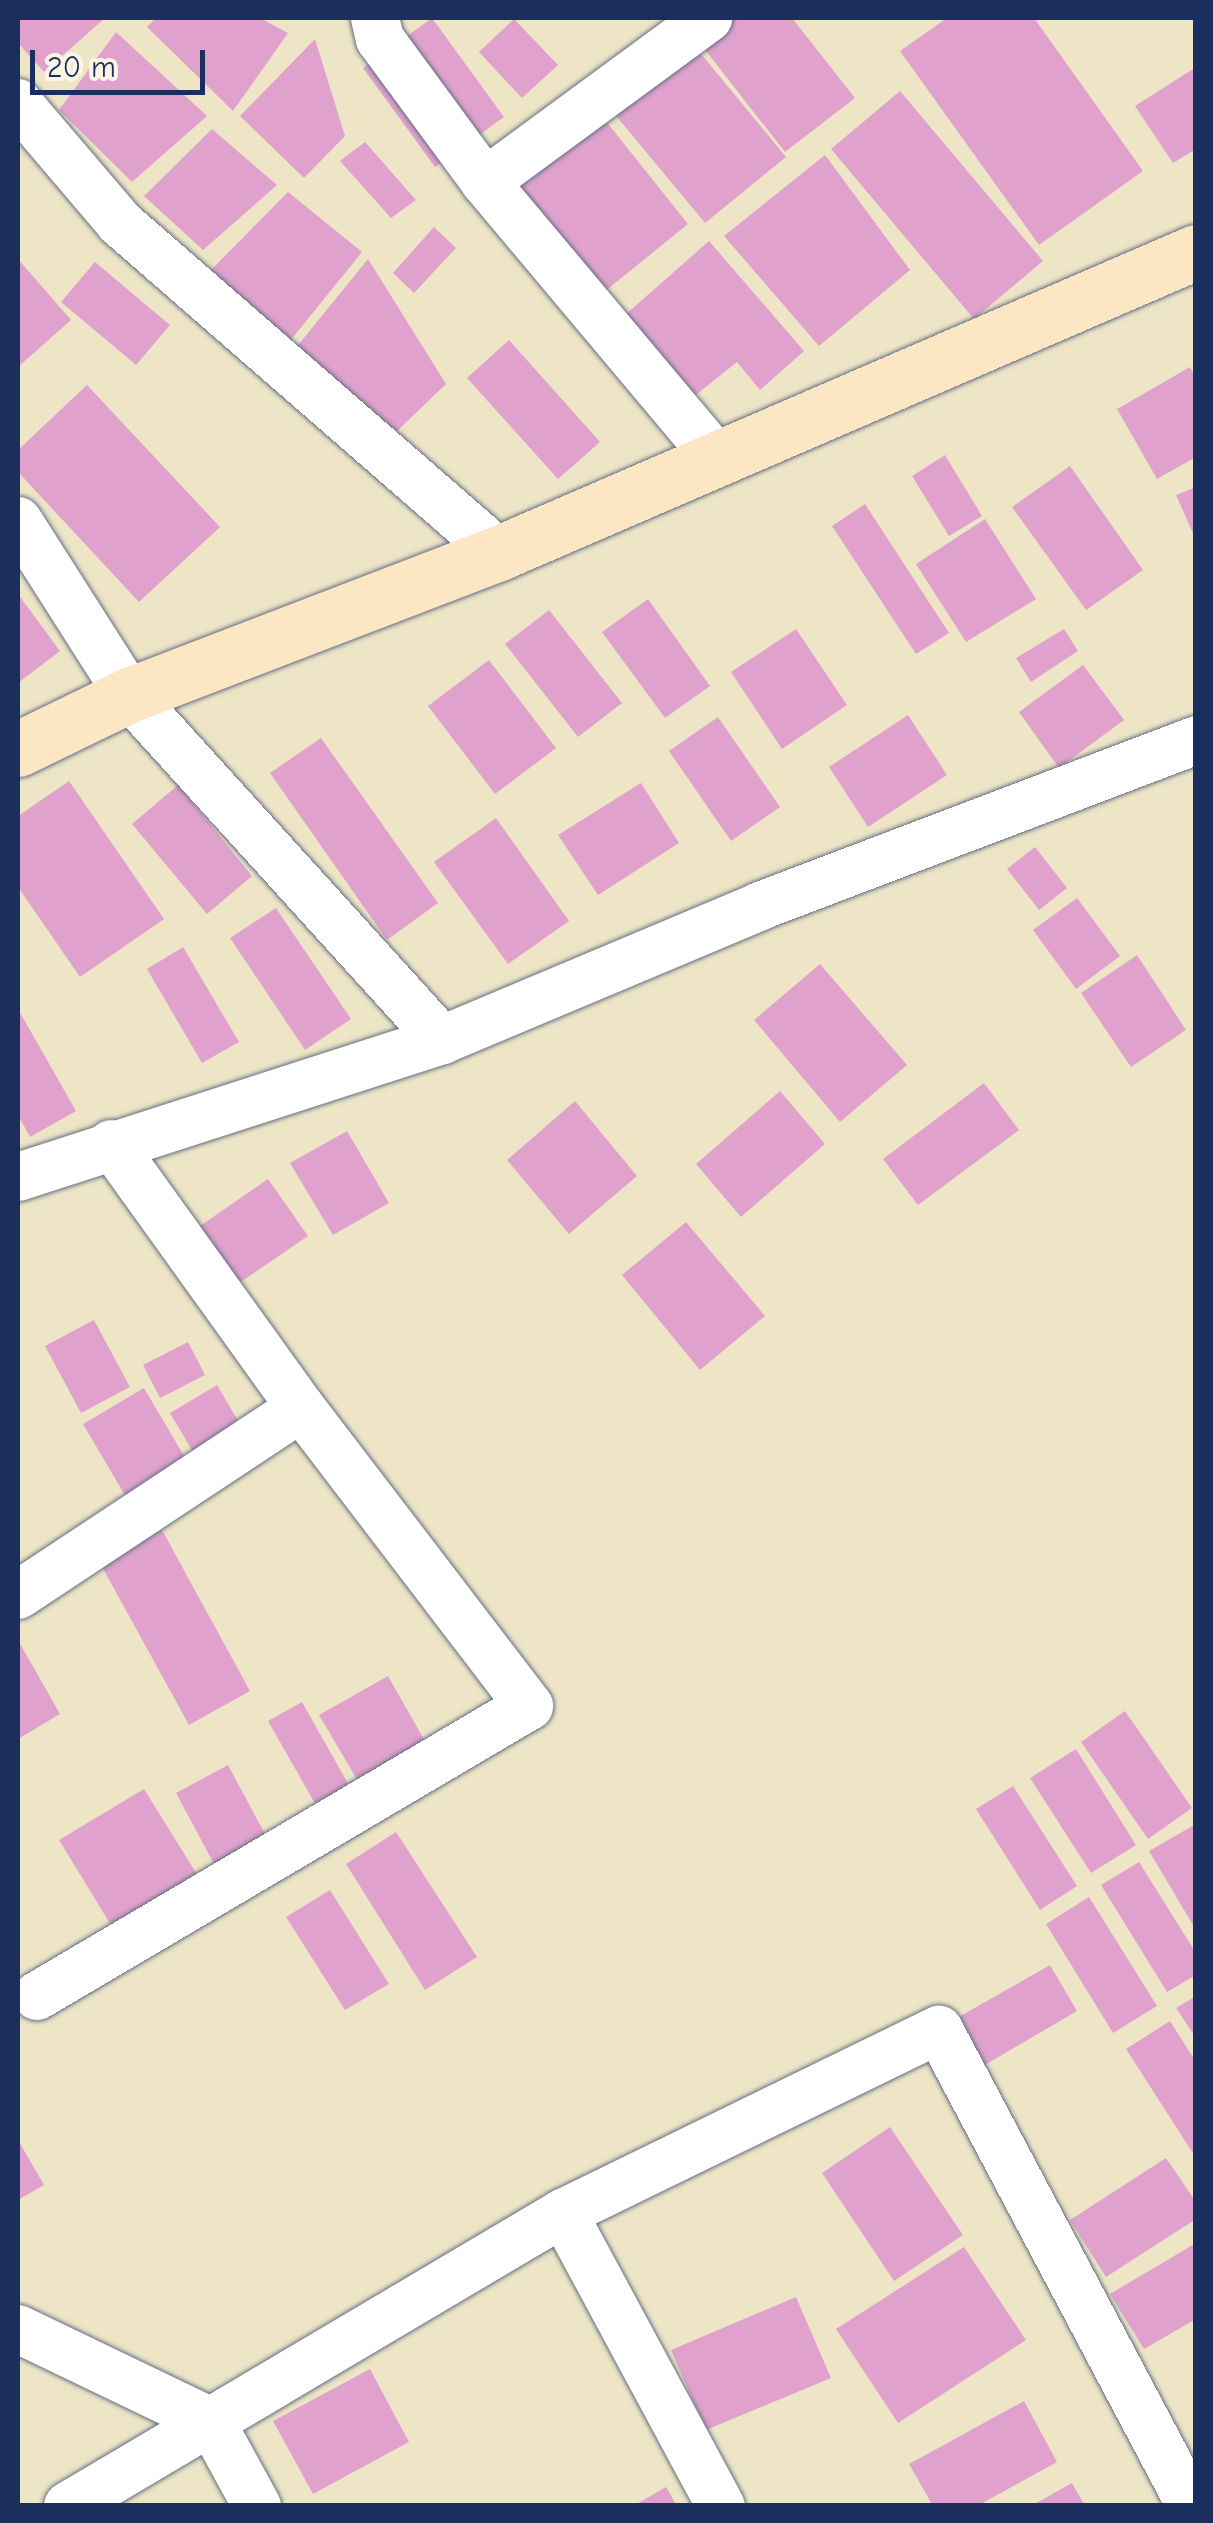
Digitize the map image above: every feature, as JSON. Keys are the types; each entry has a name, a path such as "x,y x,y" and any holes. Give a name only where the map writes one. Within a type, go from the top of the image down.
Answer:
{"street":[{"path":"375,18 380,39 485,182 716,458"},
{"path":"485,182 708,18"},
{"path":"18,103 120,223 499,553"},
{"path":"18,749 129,695 499,553 1196,252"},
{"path":"18,521 129,695 442,1040"},
{"path":"18,1177 442,1040 760,906 1196,740"},
{"path":"37,1996 529,1706 301,1408 111,1144"},
{"path":"18,1595 301,1408"},
{"path":"68,2506 563,2213 939,2030 1191,2506"},
{"path":"563,2213 721,2506"},
{"path":"18,2329 211,2422 257,2506"}],"building":[{"path":"18,18 105,18 44,72 18,43"},
{"path":"156,18 260,18 288,33 233,111 147,27"},
{"path":"432,18 504,117 435,167 363,68"},
{"path":"713,18 792,18 855,98 785,152 692,33"},
{"path":"947,18 1034,18 1143,171 1039,245 900,51"},
{"path":"514,19 558,65 522,98 479,52"},
{"path":"674,21 786,157 705,223 593,88"},
{"path":"116,32 207,116 132,182 59,110"},
{"path":"315,39 345,136 304,178 240,116"},
{"path":"1196,67 1196,149 1173,163 1135,106"},
{"path":"900,91 1043,261 974,319 831,149"},
{"path":"601,115 688,224 604,292 516,182"},
{"path":"212,129 277,185 203,250 144,196"},
{"path":"365,142 416,200 391,218 340,161"},
{"path":"825,155 910,270 819,346 724,236"},
{"path":"288,192 362,252 286,346 207,274"},
{"path":"434,227 456,248 414,293 393,273"},
{"path":"709,241 804,351 760,390 737,362 687,402 616,323"},
{"path":"18,259 71,320 18,367"},
{"path":"368,259 446,384 394,434 290,355"},
{"path":"95,262 170,325 136,365 61,302"},
{"path":"509,340 600,442 558,479 467,378"},
{"path":"1190,367 1196,378 1196,457 1157,479 1117,409"},
{"path":"87,385 220,527 139,602 18,472 18,450"},
{"path":"945,455 982,516 949,536 912,476"},
{"path":"1070,466 1143,570 1086,610 1012,507"},
{"path":"1196,487 1196,540 1176,495"},
{"path":"865,504 949,633 916,654 832,526"},
{"path":"985,519 1036,599 966,642 916,564"},
{"path":"18,594 60,651 18,683"},
{"path":"648,599 710,686 665,718 602,632"},
{"path":"549,610 622,703 578,737 505,644"},
{"path":"796,629 847,705 782,749 731,672"},
{"path":"1064,629 1078,651 1031,682 1016,658"},
{"path":"489,660 556,748 495,794 428,706"},
{"path":"1083,665 1124,720 1059,768 1019,712"},
{"path":"908,715 947,775 868,827 829,767"},
{"path":"718,717 780,807 731,841 669,751"},
{"path":"321,738 438,903 387,940 270,773"},
{"path":"69,781 164,919 80,977 18,887 18,816"},
{"path":"641,783 679,843 598,895 558,835"},
{"path":"178,785 252,876 207,914 132,824"},
{"path":"496,818 569,921 508,964 434,862"},
{"path":"1035,847 1067,888 1039,910 1007,869"},
{"path":"1077,898 1120,956 1076,989 1033,930"},
{"path":"276,908 351,1019 305,1050 230,938"},
{"path":"183,947 239,1042 202,1063 147,969"},
{"path":"1137,955 1186,1030 1131,1067 1081,993"},
{"path":"820,964 907,1065 840,1122 754,1020"},
{"path":"18,1009 76,1111 30,1137 18,1115"},
{"path":"984,1083 1019,1130 918,1205 883,1159"},
{"path":"780,1091 825,1144 741,1217 696,1164"},
{"path":"575,1101 637,1176 569,1234 507,1160"},
{"path":"347,1131 389,1203 333,1235 290,1163"},
{"path":"268,1179 308,1236 226,1292 187,1235"},
{"path":"686,1222 765,1316 700,1370 622,1275"},
{"path":"94,1320 130,1387 81,1413 45,1346"},
{"path":"188,1342 205,1375 160,1398 143,1365"},
{"path":"217,1385 240,1424 193,1452 170,1413"},
{"path":"144,1388 187,1461 126,1497 83,1424"},
{"path":"162,1530 250,1691 189,1725 100,1563"},
{"path":"18,1640 60,1714 18,1739"},
{"path":"388,1676 430,1750 362,1788 319,1715"},
{"path":"302,1702 350,1787 317,1807 268,1721"},
{"path":"1125,1711 1192,1808 1148,1839 1081,1742"},
{"path":"1076,1749 1136,1845 1091,1873 1030,1778"},
{"path":"228,1765 266,1836 214,1864 176,1793"},
{"path":"1013,1786 1077,1886 1040,1910 976,1809"},
{"path":"144,1789 203,1884 117,1935 59,1840"},
{"path":"1196,1824 1196,1930 1149,1851"},
{"path":"396,1832 477,1957 425,1990 346,1864"},
{"path":"1139,1862 1196,1953 1196,1975 1167,1992 1101,1885"},
{"path":"330,1890 389,1984 345,2010 286,1917"},
{"path":"1089,1897 1157,2006 1113,2033 1046,1924"},
{"path":"1050,1965 1077,2011 978,2069 950,2022"},
{"path":"1196,1996 1196,2038 1176,2008"},
{"path":"1170,2021 1196,2062 1196,2158 1126,2049"},
{"path":"890,2127 963,2235 894,2281 822,2173"},
{"path":"18,2140 44,2185 18,2200"},
{"path":"1166,2158 1196,2202 1196,2219 1106,2277 1070,2220"},
{"path":"1196,2243 1196,2319 1144,2349 1110,2294"},
{"path":"964,2247 1026,2340 898,2423 836,2329"},
{"path":"796,2297 831,2378 706,2430 671,2350"},
{"path":"370,2369 409,2442 313,2494 273,2421"},
{"path":"1024,2401 1057,2462 977,2506 933,2506 909,2464"},
{"path":"1072,2483 1085,2506 1031,2506"},
{"path":"666,2487 677,2506 633,2506"}]}
